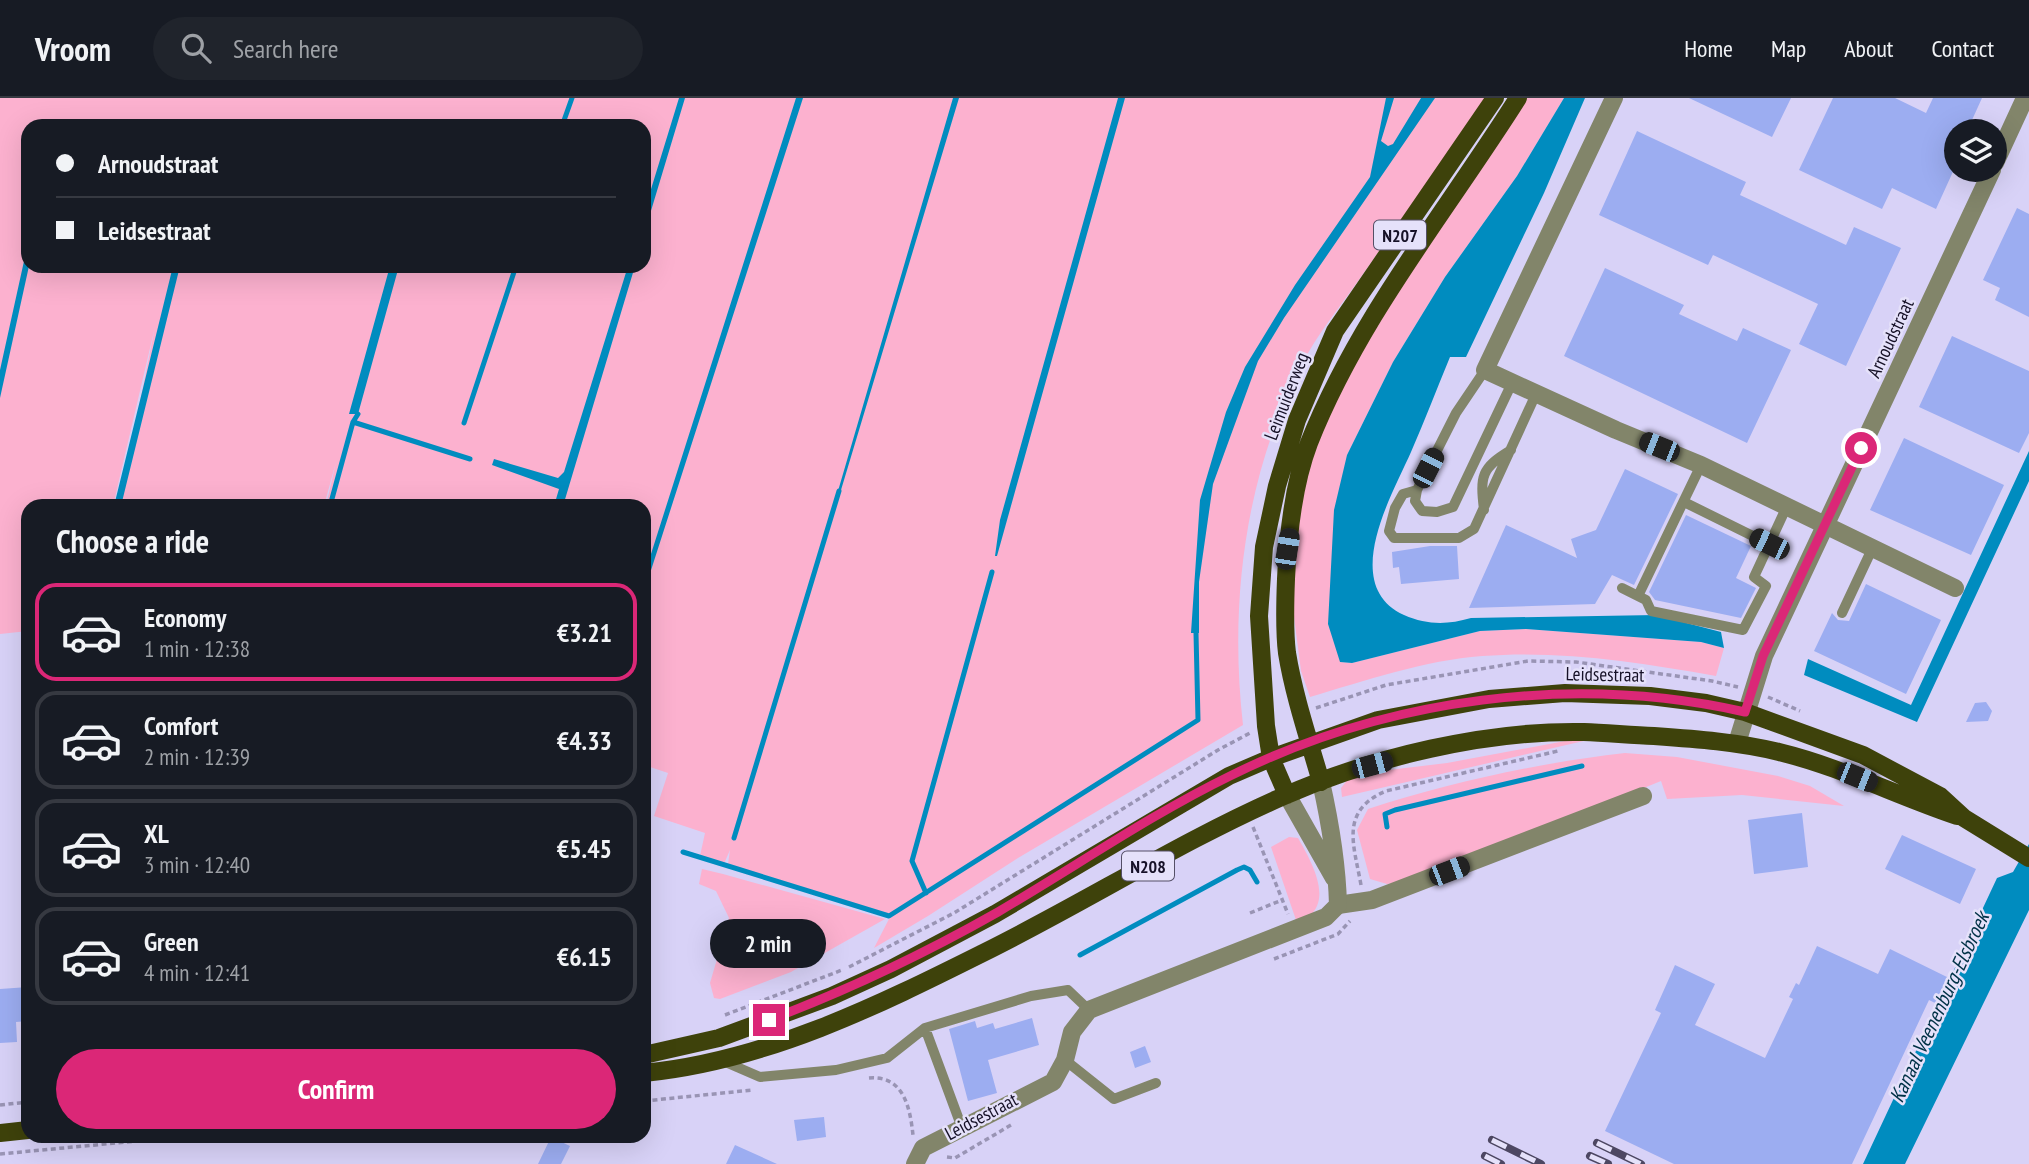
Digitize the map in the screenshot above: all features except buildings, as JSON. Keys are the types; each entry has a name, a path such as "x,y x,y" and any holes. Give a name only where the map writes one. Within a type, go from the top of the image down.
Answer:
{"main road":[{"name":"Leimuiderweg","path":"1271,758 1261,676 1259,616 1264,547 1277,486 1297,420 1335,331 1495,98"},
{"name":"Leimuiderweg","path":"1309,742 1287,652 1284,611 1287,549 1296,493 1309,445 1369,321 1518,98"},
{"name":"Leidsestraat","path":"651,1053 719,1038 832,996 879,974 995,914 1229,776 1271,758 1309,742 1378,720 1489,699 1565,694 1650,696 1706,703 1745,712 1863,755 1940,796 1964,818"},
{"name":"Leidsestraat","path":"651,1072 723,1061 838,1023 1010,940 1247,813 1287,795 1428,750 1504,738 1581,732 1737,743 1781,752 1857,777 1964,818 2026,856"},
{"name":"N207","path":"1309,742 1321,782"},
{"name":"N207","path":"1271,758 1287,795"},
{"path":"0,1133 21,1130"}],"street":[{"path":"1614,98 1485,370 1701,465 1955,588"},
{"path":"2007,137 2025,98"},
{"name":"Arnoudstraat","path":"1737,743 1763,656 1986,182"},
{"path":"1321,782 1330,823 1338,905"},
{"path":"1287,795 1338,884"},
{"path":"919,1156 962,1128 1053,1082 1065,1060 1072,1032 1089,1010 1326,917 1338,905 1372,900 1643,796"}],"lane":[{"path":"1485,370 1456,413 1417,490 1415,501 1422,511 1437,512 1453,507 1512,383"},
{"path":"1417,490 1404,494 1395,508 1389,531 1394,538 1459,538 1474,529 1536,394"},
{"path":"1638,596 1701,465"},
{"path":"1684,502 1769,544"},
{"path":"1622,588 1646,600 1651,611 1743,630 1766,586 1754,577 1787,506"},
{"path":"1842,613 1873,547"},
{"path":"723,1061 761,1077 836,1070 887,1058 925,1028 1031,996 1068,990 1089,1010"},
{"name":"Leidsestraat","path":"925,1028 962,1128"},
{"path":"1065,1060 1114,1099 1156,1083"}],"path":[{"path":"719,1017 845,969 954,913 1218,750 1229,776"},
{"path":"1247,813 1302,948 1263,962"},
{"path":"1250,913 1282,900"},
{"name":"Leidsestraat","path":"868,1079 881,1077 897,1086 910,1108 919,1156 955,1158 1022,1119"},
{"path":"651,1100 764,1089"},
{"path":"0,1105 21,1103"},
{"path":"0,1154 116,1143"}],"shaded area":[{"path":"0,98 1485,98 1314,343 1283,406 1255,495 1240,586 1239,679 1243,725 1018,858 874,948 889,919 917,898 889,914 728,864 730,850 723,866 700,856 705,833 654,816 668,773 651,767 651,499 328,499 336,462 326,499 120,499 155,327 115,499 21,499 21,632 0,634"},
{"path":"1524,98 1564,98 1517,176 1445,277 1393,362 1347,455 1340,662 1352,663 1480,631 1526,629 1701,642 1724,648 1716,676 1599,658 1482,656 1417,667 1310,697 1301,671 1293,609 1302,491 1315,450 1360,341"},
{"path":"1581,738 1588,740 1342,797 1341,788 1348,779 1372,772 1447,763"},
{"path":"1625,753 1677,757 1778,776 1810,786 1844,806 1742,795 1667,799 1661,781 1418,880 1387,884 1370,879 1357,830 1368,809 1495,775"},
{"path":"1289,837 1298,838 1310,860 1318,885 1317,907 1297,923 1271,847"},
{"path":"702,869 885,919 791,972 720,999 714,998 710,983 729,918 716,891 699,884"}],"water":[{"path":"679,98 685,98 651,211 651,189"},
{"path":"796,98 803,98 651,570 651,554"},
{"path":"953,98 959,98 841,490 838,491"},
{"path":"1118,98 1125,98 995,556 1000,520"},
{"path":"1386,98 1394,98 1381,141 1388,146 1393,144 1421,98 1435,98 1284,318 1258,361 1213,484 1199,582 1199,633 1191,633 1200,500 1226,412 1245,367 1295,285 1370,177"},
{"path":"1564,98 1585,98 1544,193 1466,357 1450,357 1383,515 1373,562 1375,583 1385,601 1404,615 1421,621 1445,623 1471,618 1656,615 1721,632 1724,648 1701,642 1526,629 1480,631 1352,663 1340,662 1328,624 1334,510 1347,455 1393,362 1445,277 1517,176"},
{"path":"21,273 27,273 0,398 0,370"},
{"path":"171,273 178,273 123,499 116,499"},
{"path":"388,273 397,273 358,414 349,414"},
{"path":"626,273 633,273 565,499 556,499 559,489 492,465 494,459 558,478 564,472"},
{"path":"2029,451 2029,481 1917,722 1804,675 1808,659 1911,705"},
{"name":"Kanaal Veenenburg-Elsbroek","path":"2029,844 2029,910 1905,1164 1863,1164 1997,878 2013,872"}],"waterway":[{"path":"564,119 572,98"},
{"path":"464,423 514,273"},
{"path":"332,499 353,422 358,414"},
{"path":"353,422 470,459"},
{"path":"734,838 839,491"},
{"path":"926,893 912,861 992,572"},
{"path":"683,852 889,916 1198,720 1196,633"},
{"path":"1387,827 1385,814 1395,810 1582,766"},
{"path":"1080,955 1244,867 1250,870 1257,882"}],"railway":[{"path":"1492,1140 1541,1164"},
{"path":"1597,1143 1641,1164"},
{"path":"1485,1156 1501,1164"},
{"path":"1590,1156 1608,1164"}],"route":[{"path":"769,1020 871,978 995,914 1229,776 1309,742 1378,720 1489,699 1565,694 1650,696 1706,703 1745,712 1763,656 1861,448"}]}
